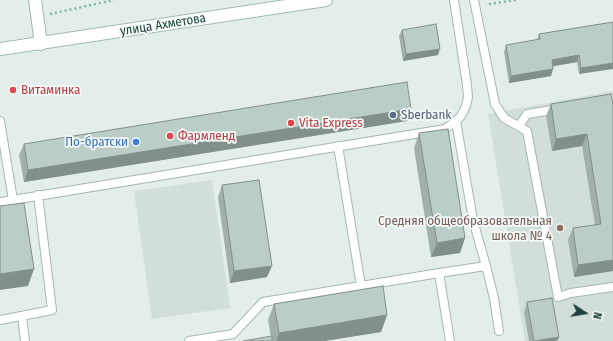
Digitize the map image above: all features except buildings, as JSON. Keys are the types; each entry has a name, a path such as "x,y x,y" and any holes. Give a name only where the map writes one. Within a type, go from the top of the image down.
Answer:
{"main road":[{"path":"35,0 41,44"},
{"name":"улица Ахметова","path":"0,49 326,0"}],"lane":[{"path":"0,202 445,129 461,116 466,106 468,97 454,0"},
{"path":"474,0 495,104 504,118 527,131 558,297 571,293 613,286"},
{"path":"519,126 527,114 566,107"},
{"path":"0,121 13,200"},
{"path":"456,121 472,213 494,298 499,331"},
{"path":"338,146 360,286"},
{"path":"0,320 52,310 38,195"},
{"path":"189,341 233,334 263,302 486,266"},
{"path":"439,273 450,341"},
{"path":"22,316 25,341"}],"path":[{"path":"37,17 114,0"},
{"path":"489,4 516,0"}],"shaded area":[{"name":"Средняя общеобразовательная школа № 4","path":"613,91 613,341 525,341 488,114"},
{"path":"212,180 230,308 152,319 134,191"}],"place":[{"name":"Витаминка","path":"13,90"},
{"name":"Sberbank","path":"393,115"},
{"name":"Vita Express","path":"291,123"},
{"name":"Фармленд","path":"170,136"},
{"name":"По-братски","path":"136,142"},
{"name":"Средняя общеобразовательная школа № 4","path":"560,228"}]}
